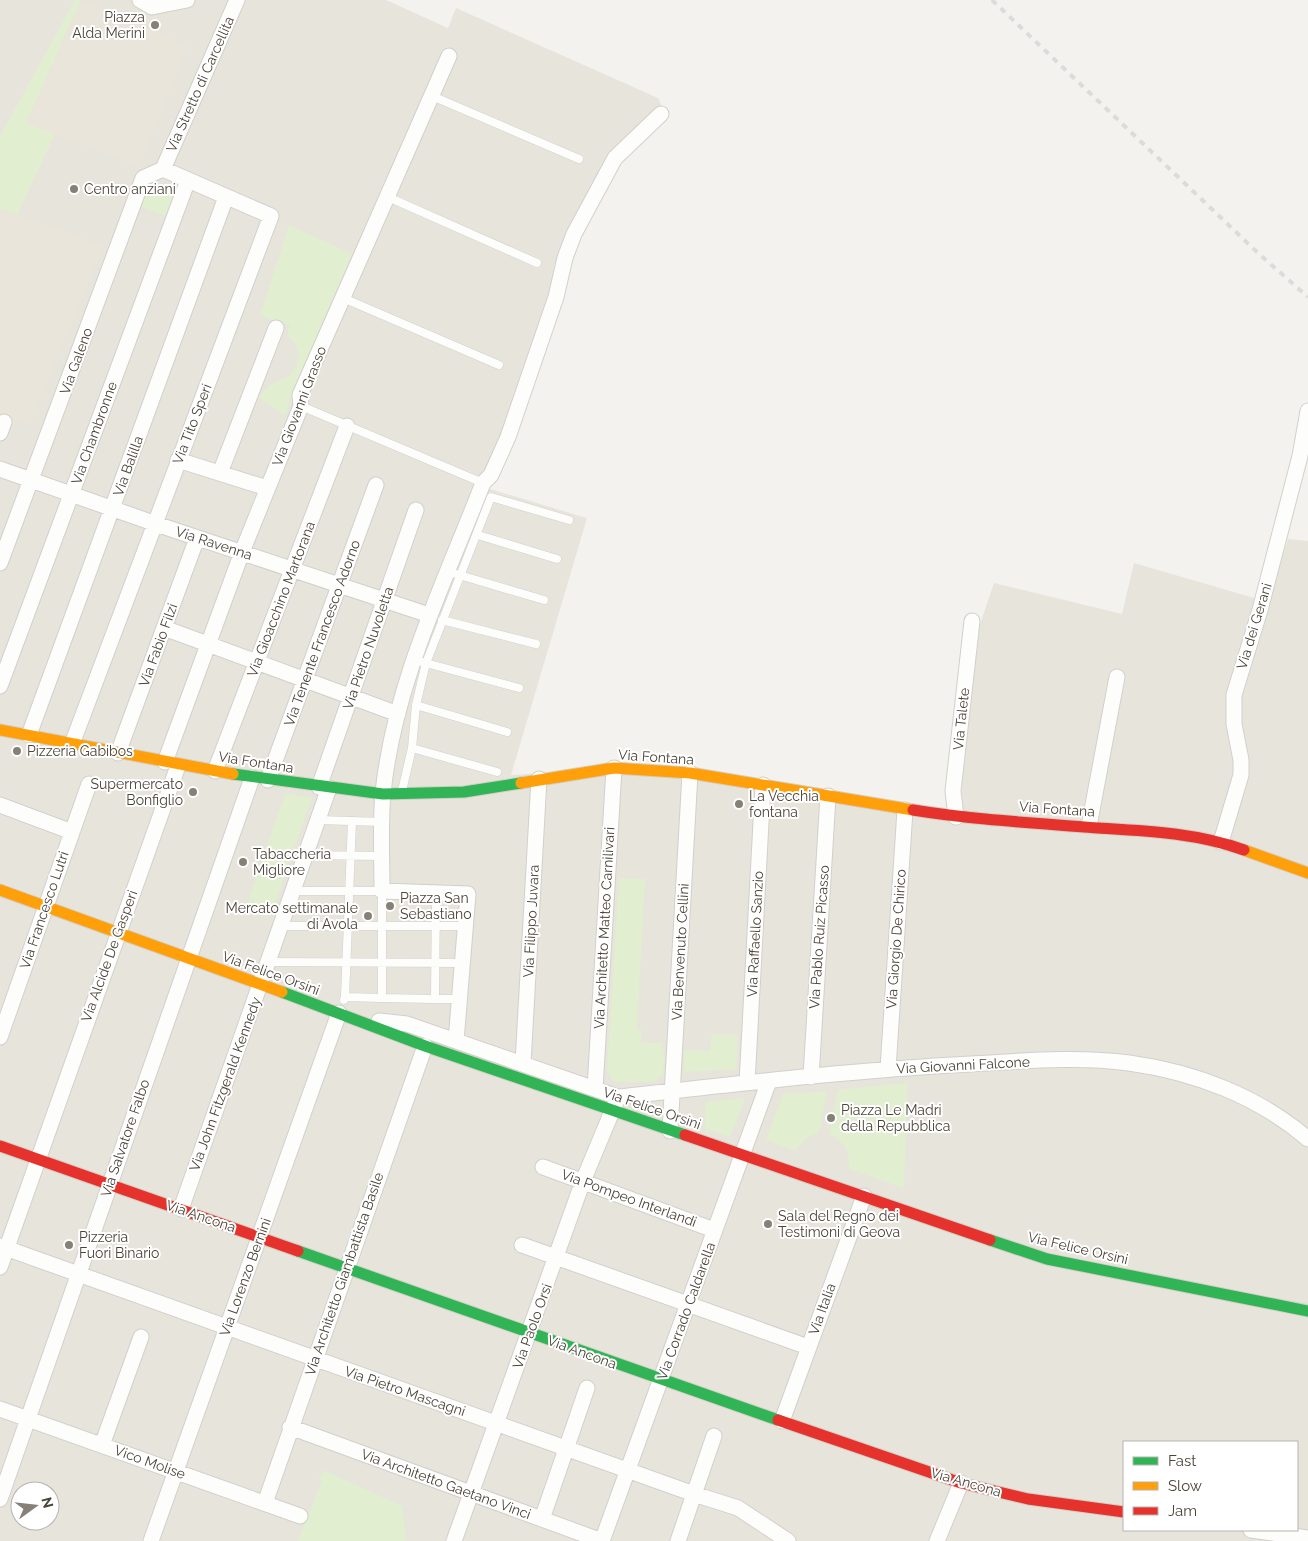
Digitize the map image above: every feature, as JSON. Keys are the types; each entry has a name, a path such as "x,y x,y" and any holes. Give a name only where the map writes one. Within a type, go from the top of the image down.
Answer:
{"street":[{"path":"140,0 152,7 187,0"},
{"name":"Via Stretto di Carcellita","path":"162,169 237,0"},
{"name":"Via Giovanni Grasso","path":"172,764 210,644 242,552 300,406 300,395 450,56"},
{"path":"456,1041 468,894 382,891 383,794 398,714 421,661 435,617 454,574 483,483 491,475 508,437 556,297 565,258 574,234 615,158 661,114"},
{"name":"Via Tito Speri","path":"72,744 271,216 162,169"},
{"name":"Via Galeno","path":"0,563 143,178 162,169"},
{"name":"Via Chambronne","path":"0,686 188,180"},
{"name":"Via Balilla","path":"29,735 226,197"},
{"path":"220,474 276,328"},
{"name":"Via dei Gerani","path":"1221,842 1240,775 1240,760 1234,724 1234,695 1260,610 1300,456 1308,411"},
{"name":"Via Gioacchino Martorana","path":"215,771 347,426"},
{"path":"178,460 267,488"},
{"name":"Via Ravenna","path":"0,469 32,478 197,538 435,617"},
{"name":"Via Tenente Francesco Adorno","path":"268,780 376,485"},
{"name":"Via Pietro Nuvoletta","path":"324,788 351,697 416,510"},
{"name":"Via Fabio Filzi","path":"118,753 197,538"},
{"name":"Via Talete","path":"956,817 953,791 972,621"},
{"path":"164,628 398,714"},
{"path":"1090,826 1117,677"},
{"name":"Via Fontana","path":"0,730 252,778 383,794 464,792 614,768 690,773 956,817 1174,833 1221,842 1308,873"},
{"name":"Via Alcide De Gasperi","path":"5,1255 43,1157 172,764"},
{"name":"Via Architetto Matteo Carnilivari","path":"595,1089 614,768"},
{"name":"Via Benvenuto Cellini","path":"670,1131 690,773"},
{"name":"Via Salvatore Falbo","path":"0,1499 252,778"},
{"name":"Via Filippo Juvara","path":"523,1063 539,779"},
{"name":"Via Francesco Lutri","path":"1,1032 89,784"},
{"name":"Via Raffaello Sanzio","path":"746,1083 763,785"},
{"name":"Via John Fitzgerald Kennedy","path":"181,1209 318,820 324,788"},
{"name":"Via Pablo Ruiz Picasso","path":"811,1077 828,796"},
{"path":"0,805 72,832"},
{"name":"Via Giorgio De Chirico","path":"888,1069 905,810"},
{"name":"Via Felice Orsini","path":"0,890 117,934 358,1019 425,1046 1047,1259 1308,1311"},
{"name":"Via Lorenzo Bernini","path":"151,1541 339,1013"},
{"path":"358,1019 407,1024 618,1097 610,1110"},
{"name":"Via Architetto Giambattista Basile","path":"265,1503 314,1358 425,1046"},
{"name":"Via Giovanni Falcone","path":"618,1097 888,1069 1071,1059 1129,1064 1184,1075 1221,1087 1260,1106 1308,1139"},
{"name":"Via Corrado Caldarella","path":"602,1541 769,1081"},
{"name":"Via Paolo Orsi","path":"454,1541 610,1110"},
{"name":"Via Ancona","path":"0,1146 43,1157 181,1209 661,1380 961,1483 1028,1499 1123,1512"},
{"name":"Via Pompeo Interlandi","path":"543,1167 714,1230"},
{"name":"Via Italia","path":"782,1421 864,1196"},
{"path":"522,1245 808,1347"},
{"name":"Via Pietro Mascagni","path":"5,1255 78,1274 567,1447 694,1494 738,1508 788,1541"},
{"path":"102,1445 141,1337"},
{"path":"542,1519 587,1388"},
{"name":"Vico Molise","path":"0,1409 300,1516"},
{"name":"Via Architetto Gaetano Vinci","path":"290,1427 602,1541"},
{"path":"678,1541 714,1436"},
{"path":"936,1541 961,1483"},
{"path":"1257,1531 1308,1539"}],"lane":[{"path":"432,96 579,159"},
{"path":"388,197 537,262"},
{"path":"343,298 498,365"},
{"path":"300,406 483,483"},
{"path":"544,600 454,574 478,535 491,497 569,520"},
{"path":"478,535 557,559"},
{"path":"435,617 536,644"},
{"path":"402,795 412,748 421,661 519,688"},
{"path":"416,704 507,732"},
{"path":"412,748 497,772"},
{"path":"318,820 383,822"},
{"path":"339,1013 345,997 352,821"},
{"path":"306,855 382,856"},
{"path":"293,891 382,891 382,998"},
{"path":"435,998 436,893"},
{"path":"281,926 466,926"},
{"path":"268,962 463,963"},
{"path":"345,997 460,999"}],"shaded area":[{"path":"0,0 386,0 448,28 456,8 658,98 662,107 607,157 554,265 552,294 487,488 587,518 511,775 614,768 963,818 961,768 973,645 994,583 1122,614 1134,563 1268,602 1288,539 1308,541 1308,1541 0,1541"},
{"path":"81,0 187,46 139,167 26,123"},
{"path":"0,209 104,246 29,424 0,415"}],"green space":[{"path":"75,0 81,0 26,123 55,134 17,215 0,209 0,136"},
{"path":"150,182 175,190 167,216 141,207"},
{"path":"289,225 352,254 290,398 285,416 258,397 271,384 291,374 297,365 297,349 287,336 290,325 260,316"},
{"path":"285,794 312,797 271,916 246,908"},
{"path":"619,878 645,879 637,1029 641,1029 641,1043 662,1043 664,1054 663,1075 654,1082 614,1082 607,1072"},
{"path":"712,1034 738,1035 736,1069 684,1072 684,1050 710,1051"},
{"path":"908,1083 904,1188 849,1169 849,1157 843,1144 829,1134 838,1090"},
{"path":"827,1091 819,1133 809,1136 795,1150 766,1140 783,1094"},
{"path":"745,1098 730,1137 704,1129 706,1102"},
{"path":"323,1470 402,1506 406,1541 298,1541 322,1481 318,1480"}],"railway":[{"path":"992,0 1258,253 1308,297"}],"traffic: fast":[{"path":"233,774 383,794 464,792 521,783"},
{"path":"282,992 425,1046 685,1135"},
{"path":"990,1240 1047,1259 1308,1311"},
{"path":"298,1251 778,1420"}],"traffic: slow":[{"path":"0,730 233,774"},
{"path":"521,783 614,768 690,773 913,810"},
{"path":"1244,850 1308,873"},
{"path":"0,890 282,992"}],"traffic: jam":[{"path":"913,810 982,819 1190,836 1244,850"},
{"path":"685,1135 990,1240"},
{"path":"0,1146 298,1251"},
{"path":"778,1420 961,1483 1028,1499 1123,1512"}],"place":[{"name":"Piazza Alda Merini","path":"155,25"},
{"name":"Centro anziani","path":"74,189"},
{"name":"Pizzeria Gabibos","path":"17,751"},
{"name":"Supermercato Bonfiglio","path":"193,792"},
{"name":"La Vecchia fontana","path":"739,804"},
{"name":"Tabaccheria Migliore","path":"243,862"},
{"name":"Piazza San Sebastiano","path":"390,906"},
{"name":"Mercato settimanale di Avola","path":"368,916"},
{"name":"Piazza Le Madri della Repubblica","path":"831,1118"},
{"name":"Sala del Regno dei Testimoni di Geova","path":"768,1224"},
{"name":"Pizzeria Fuori Binario","path":"69,1245"}]}
